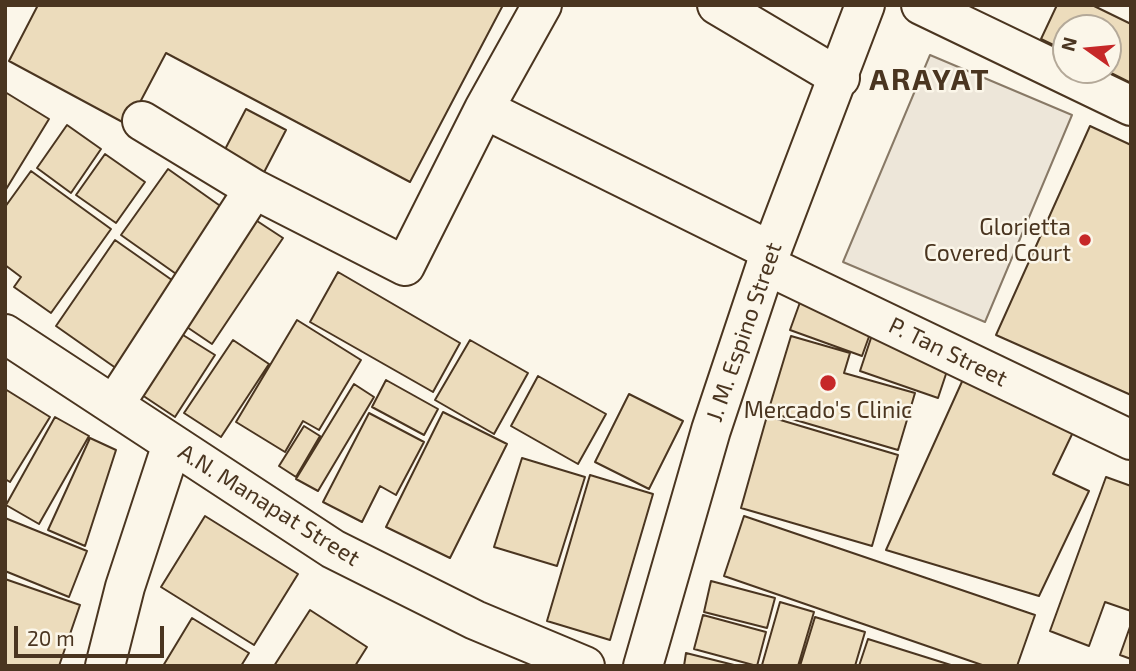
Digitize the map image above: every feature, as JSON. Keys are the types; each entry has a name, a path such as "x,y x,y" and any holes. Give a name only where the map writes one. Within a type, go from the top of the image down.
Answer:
{"street":[{"path":"142,121 254,189 405,266 484,109 542,5"},
{"path":"718,5 840,78"},
{"name":"J. M. Espino Street","path":"643,666 711,430 768,258 840,78 865,5"},
{"path":"921,5 1131,106"},
{"name":"P. Tan Street","path":"484,109 768,258 1131,440"},
{"path":"114,405 254,189"},
{"name":"A.N. Manapat Street","path":"5,334 333,549 475,620 585,666"},
{"path":"105,666 125,587 172,444"}],"shaded area":[{"path":"930,55 1072,115 985,322 843,262"}],"building":[{"path":"38,5 503,5 410,182 166,53 128,125 9,61"},
{"path":"1057,5 1092,5 1110,14 1053,14"},
{"path":"1052,16 1052,44 1041,39"},
{"path":"1122,20 1131,24 1131,83 1122,78"},
{"path":"5,92 49,119 5,191"},
{"path":"246,109 286,130 260,180 220,159"},
{"path":"67,125 101,149 71,193 37,168"},
{"name":"Glorietta Covered Court","path":"1090,126 1131,145 1131,395 996,335"},
{"path":"105,154 145,182 116,223 76,195"},
{"path":"168,169 226,210 179,276 121,235"},
{"path":"31,171 111,229 51,313 14,287 21,277 5,265 5,207"},
{"path":"251,217 283,238 212,344 181,323"},
{"path":"115,240 179,285 120,371 56,326"},
{"path":"338,272 460,343 433,392 310,322"},
{"path":"803,294 875,320 862,356 790,330"},
{"path":"297,320 361,360 319,430 303,421 285,452 236,422"},
{"path":"874,329 952,356 938,398 860,371"},
{"path":"175,330 215,355 175,417 136,391"},
{"name":"Mercado's Clinic","path":"791,336 850,353 844,373 915,393 898,450 768,412"},
{"path":"233,340 269,364 221,437 184,413"},
{"path":"470,340 528,373 494,434 435,400"},
{"path":"965,375 1075,428 1053,474 1089,491 1039,596 886,550"},
{"path":"538,376 606,414 578,464 511,426"},
{"path":"386,380 438,409 424,435 372,407"},
{"path":"354,384 374,397 318,491 296,479"},
{"path":"5,389 50,417 10,482 5,479"},
{"path":"629,394 683,421 649,489 595,462"},
{"path":"443,412 507,444 450,558 386,527"},
{"path":"369,413 424,442 396,495 380,486 362,522 323,502"},
{"path":"767,416 898,455 872,546 741,508"},
{"path":"55,417 89,436 39,524 6,505"},
{"path":"304,426 320,436 296,477 279,466"},
{"path":"90,438 116,450 85,546 48,530"},
{"path":"522,458 585,477 557,566 494,547"},
{"path":"590,475 653,494 610,640 547,621"},
{"path":"1106,477 1131,486 1131,611 1105,602 1089,646 1050,631"},
{"path":"205,516 298,574 254,645 161,587"},
{"path":"744,516 1035,615 1017,666 985,666 724,576"},
{"path":"5,518 87,551 69,597 5,571"},
{"path":"5,579 80,605 59,666 5,666"},
{"path":"711,581 775,598 767,628 704,612"},
{"path":"780,602 814,612 798,666 762,665"},
{"path":"310,610 367,647 355,666 274,666"},
{"path":"703,615 766,632 757,666 694,649"},
{"path":"815,617 865,632 855,666 800,666"},
{"path":"192,618 249,653 241,666 163,666"},
{"path":"1131,624 1131,659 1120,655"},
{"path":"868,639 954,666 859,666"},
{"path":"686,653 738,666 684,666"}],"place":[{"name":"Glorietta Covered Court","path":"1085,240"},
{"name":"Mercado's Clinic","path":"828,383"}],"district":[{"name":"ARAYAT","path":"930,80"}]}
